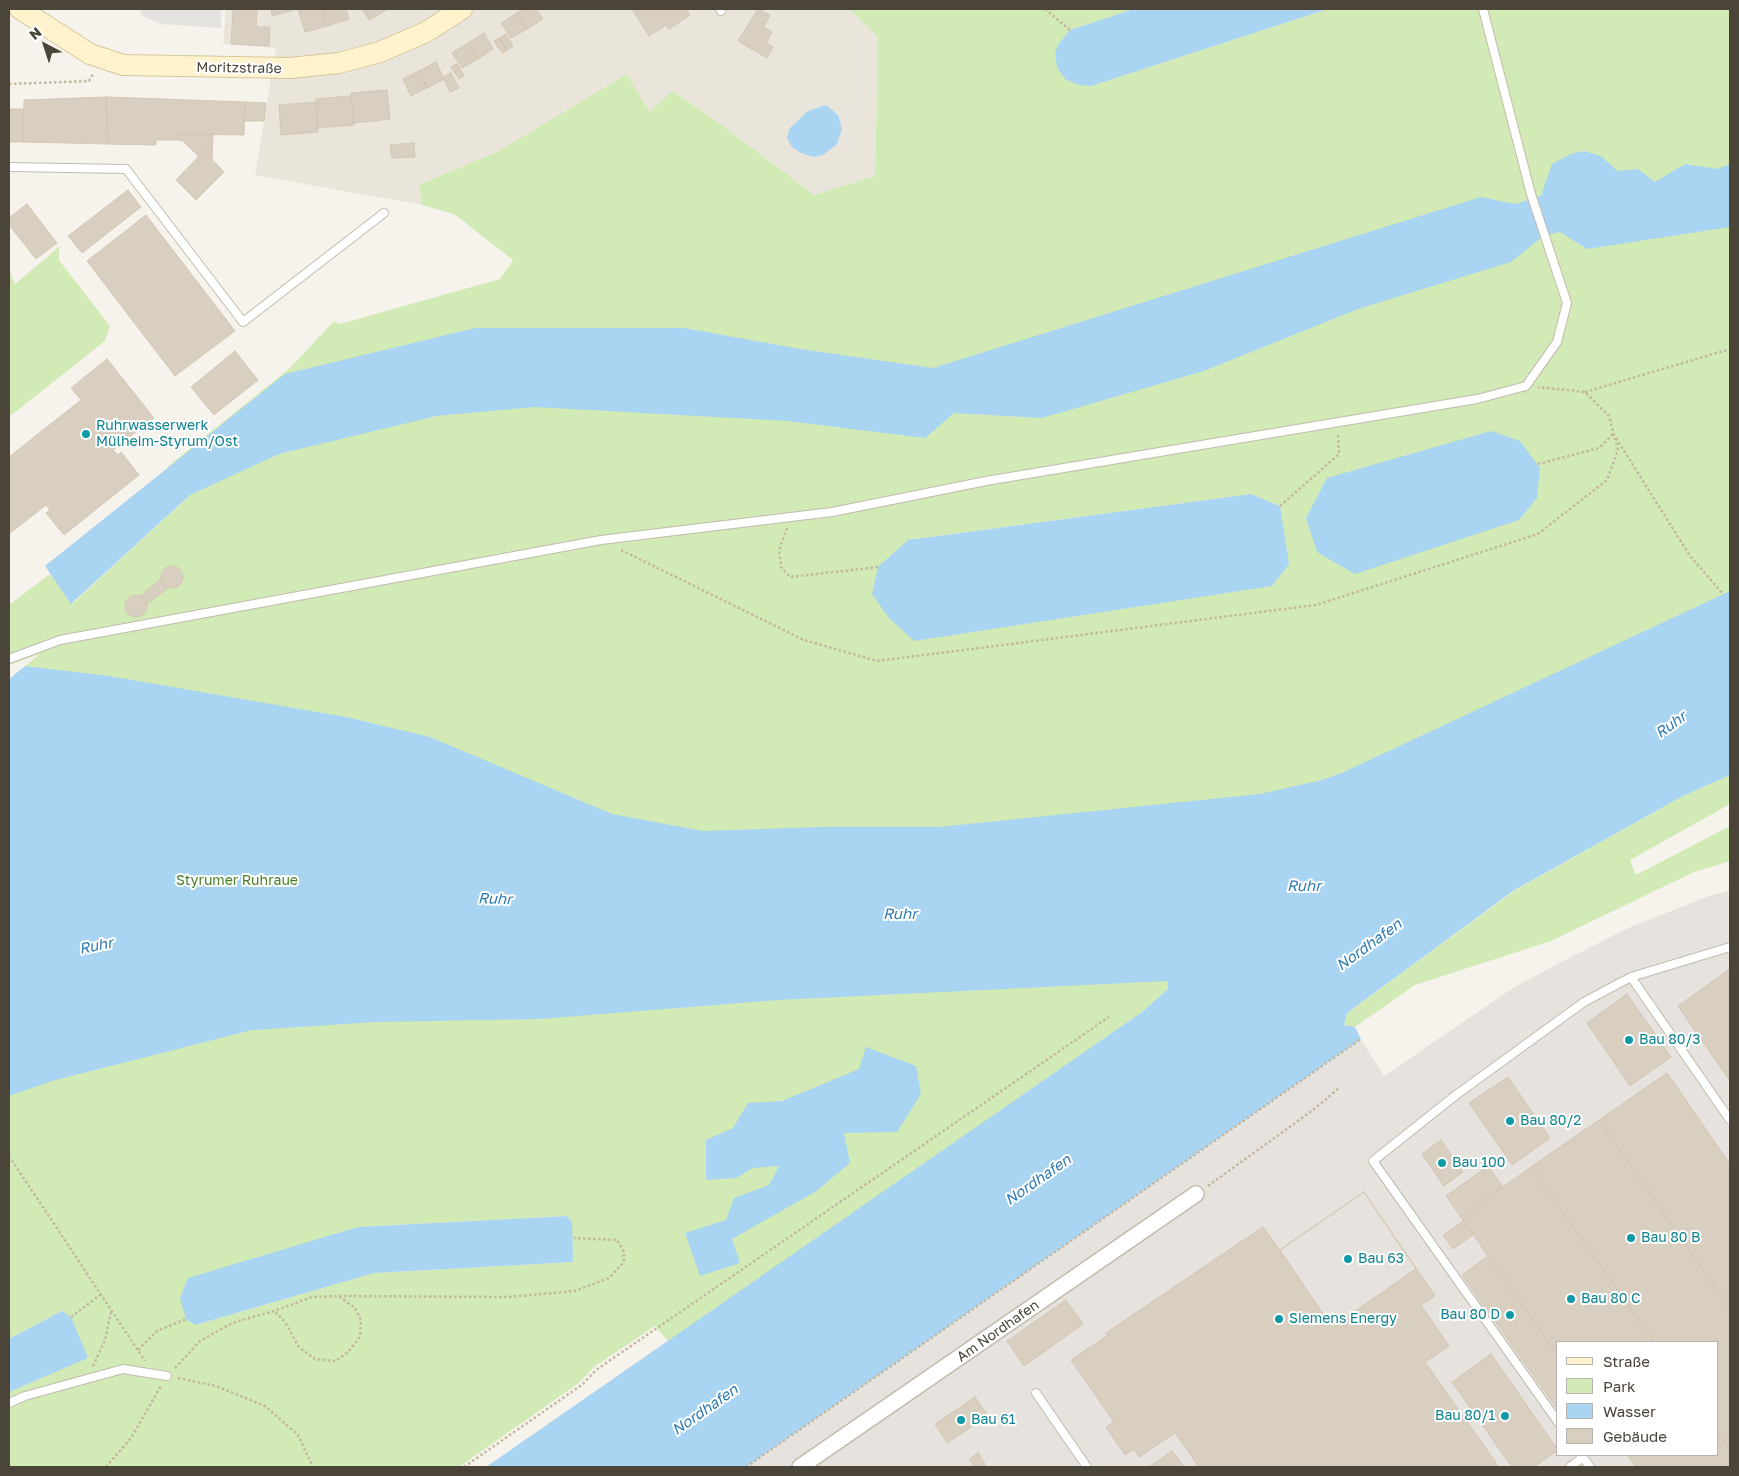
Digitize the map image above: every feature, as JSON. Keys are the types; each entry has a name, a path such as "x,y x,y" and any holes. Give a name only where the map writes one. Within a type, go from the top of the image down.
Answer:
{"main road":[{"name":"Moritzstraße","path":"9,19 18,9 59,36 100,59 122,65 204,68 290,68 339,63 380,52 426,32 462,9"}],"street":[{"name":"Am Nordhafen","path":"800,1467 1196,1194"}],"lane":[{"path":"9,659 60,640 601,540 832,512 986,481 1476,399 1526,386 1557,342 1567,303 1531,194 1483,9"},
{"path":"9,167 126,169 242,322 384,213"},
{"path":"1556,1419 1373,1161 1456,1094 1584,1002 1631,977 1730,947"},
{"path":"1631,977 1730,1120"},
{"path":"9,1403 25,1396 123,1369 167,1376"},
{"path":"1036,1393 1087,1467"},
{"path":"1570,1467 1582,1456 1590,1467"}],"path":[{"path":"1045,9 1070,30"},
{"path":"9,84 89,81 100,59"},
{"path":"1526,386 1585,392 1730,349"},
{"path":"601,540 804,640 877,662 1316,605 1538,534 1607,480 1618,450 1614,434 1609,416 1585,392"},
{"path":"1280,506 1339,454 1338,422"},
{"path":"1538,464 1599,448 1614,434"},
{"path":"1614,434 1690,556 1723,594"},
{"path":"791,518 779,550 781,567 790,577 878,567"},
{"path":"464,1467 583,1384 596,1370 1109,1017"},
{"path":"746,1467 1362,1039"},
{"path":"1196,1194 1305,1116 1339,1088"},
{"path":"9,1156 153,1374"},
{"path":"106,1467 131,1438 167,1376 200,1341 232,1323 274,1311 312,1297 509,1297 575,1291 609,1278 624,1262 624,1252 618,1240 574,1238"},
{"path":"71,1317 100,1294"},
{"path":"274,1311 285,1322 299,1348 315,1359 336,1361 348,1352 360,1337 361,1320 355,1308 338,1296"},
{"path":"87,1378 105,1340 112,1311"},
{"path":"138,1351 157,1331 186,1319"},
{"path":"167,1376 216,1386 265,1406 298,1435 313,1467"}],"shaded area":[{"path":"140,9 221,9 221,28 162,24 141,16"},
{"path":"226,9 849,9 878,37 875,176 814,195 673,91 649,112 499,151 419,185 422,205 255,175 276,48 223,44"},
{"path":"1730,890 1730,1467 746,1467 1361,1039 1384,1076 1513,988 1628,928 1706,897"}],"green space":[{"path":"849,9 1134,9 1070,30 1059,43 1055,53 1057,67 1091,86 1328,9 1730,9 1730,744 1167,981 1168,989 1142,1012 669,1342 655,1326 594,1367 579,1383 459,1467 9,1467 9,1392 87,1358 62,1311 9,1339 9,688 35,667 25,666 40,654 9,665 9,605 50,574 72,604 189,496 167,467 289,369 334,321 340,324 500,279 513,260 454,214 422,205 419,185 499,151 627,74 649,112 673,91 814,195 875,176 878,37","holes":["1251,494 1280,506 908,540","567,1216 572,1221 572,1262 374,1273 195,1325 358,1227"]},
{"path":"59,247 59,260 110,326 105,341 9,417 9,269 15,284"},
{"path":"1730,775 1730,804 1630,860 1636,875 1730,826 1730,861 1694,872 1551,941 1415,985 1355,1027 1344,1025 1347,1013 1514,891 1681,797"}],"water":[{"path":"1134,9 1328,9 1091,86 1079,85 1065,79 1057,67 1055,53 1059,43 1070,30"},
{"path":"826,105 838,115 842,129 837,144 823,155 813,157 801,153 792,147 787,138 790,128 808,111"},
{"path":"1584,151 1601,156 1617,171 1638,169 1655,182 1685,164 1718,169 1730,164 1730,227 1587,249 1560,232 1543,236 1511,262 1358,309 1204,371 1042,418 954,413 925,438 788,421 534,407 436,416 279,454 190,495 71,604 45,566 285,374 475,328 684,328 800,349 933,368 1481,197 1515,204 1541,196 1552,164 1571,154"},
{"path":"1491,431 1520,441 1540,468 1537,498 1519,520 1355,574 1317,552 1306,518 1327,478"},
{"path":"1251,494 1280,506 1289,564 1272,586 914,641 889,618 872,594 878,567 908,540"},
{"name":"Styrumer Ruhraue","path":"1730,591 1730,775 1681,797 1513,891 1347,1013 1344,1025 1355,1027 1361,1039 746,1467 486,1467 1142,1012 1168,989 1167,981 778,1000 540,1019 376,1022 252,1030 52,1081 9,1096 9,679 25,666 109,676 346,717 430,737 612,814 703,831 820,827 939,827 1260,794 1322,780 1344,772"},
{"path":"866,1047 916,1066 921,1094 897,1132 844,1133 850,1163 815,1192 732,1239 740,1263 700,1276 685,1233 726,1220 734,1198 769,1185 779,1166 753,1168 736,1178 706,1180 706,1140 733,1128 748,1103 782,1101 859,1069"},
{"path":"567,1216 572,1221 573,1262 374,1273 195,1325 186,1319 180,1298 188,1278 358,1227"},
{"path":"62,1311 71,1317 88,1358 9,1392 9,1339"}],"building":[{"path":"233,9 257,9 256,27 270,27 269,46 231,44"},
{"path":"271,9 293,9 294,10 272,16"},
{"path":"298,9 322,9 327,26 305,32"},
{"path":"322,9 346,9 349,19 327,26"},
{"path":"362,9 388,9 369,20"},
{"path":"523,9 536,9 543,19 527,29 517,13"},
{"path":"632,9 686,9 690,15 669,29 666,25 649,36"},
{"path":"758,9 770,15 764,27 772,32 766,43 773,47 767,58 738,41"},
{"path":"517,13 527,29 511,38 501,23"},
{"path":"484,33 493,49 478,59 468,43"},
{"path":"506,34 513,46 507,50 500,38"},
{"path":"499,38 507,50 502,53 494,41"},
{"path":"468,43 478,59 462,68 452,53"},
{"path":"436,62 444,79 427,88 419,71"},
{"path":"457,64 464,76 459,79 451,67"},
{"path":"419,71 427,88 411,96 403,79"},
{"path":"451,73 459,88 450,92 443,77"},
{"path":"387,90 390,119 353,123 351,93"},
{"path":"351,96 354,125 318,128 316,99"},
{"path":"106,97 245,102 244,135 178,134 178,140 156,140 156,145 108,144"},
{"path":"106,97 108,144 23,142 24,100"},
{"path":"245,102 266,103 264,121 244,121"},
{"path":"316,102 318,132 281,135 279,105"},
{"path":"9,109 24,109 23,142 9,142"},
{"path":"178,134 213,135 212,160 204,151 199,157 183,141 178,140"},
{"path":"414,143 415,157 392,158 390,145"},
{"path":"204,151 224,172 196,200 176,180"},
{"path":"128,190 141,207 82,253 68,236"},
{"path":"27,204 57,243 36,259 9,225 9,218"},
{"path":"146,215 235,331 175,376 87,261"},
{"path":"235,351 258,380 214,415 191,387"},
{"name":"Ruhrwasserwerk Mülheim-Styrum/Ost","path":"107,359 154,418 113,450 118,455 121,452 139,475 64,535 46,513 50,510 46,505 9,534 9,457 81,400 71,388"},
{"path":"172,566 180,569 183,577 180,585 172,588 164,585 161,577 164,569"},
{"path":"161,579 165,586 169,587 147,604 140,596"},
{"path":"136,595 144,598 147,606 144,614 136,617 128,614 125,606 128,598"},
{"path":"1730,969 1730,1081 1678,1006"},
{"name":"Bau 80/3","path":"1627,994 1671,1057 1630,1086 1587,1023"},
{"path":"1667,1073 1730,1164 1730,1309 1599,1120"},
{"name":"Bau 80/2","path":"1508,1077 1550,1138 1512,1165 1469,1103"},
{"name":"Bau 80 B","path":"1599,1120 1730,1309 1730,1451 1719,1434 1719,1341 1653,1341 1531,1167"},
{"name":"Bau 100","path":"1441,1140 1463,1172 1444,1186 1422,1154"},
{"path":"1488,1166 1503,1187 1461,1217 1446,1196"},
{"name":"Bau 80 C","path":"1531,1167 1653,1341 1556,1341 1556,1353 1461,1217"},
{"name":"Siemens Energy","path":"1364,1192 1435,1296 1421,1305 1449,1346 1425,1362 1499,1467 1199,1467 1175,1433 1139,1457 1134,1449 1125,1455 1106,1427 1114,1422 1071,1360 1108,1335 1106,1333 1263,1227 1280,1250"},
{"name":"Bau 63","path":"1364,1192 1416,1269 1332,1327 1280,1250"},
{"path":"1463,1221 1473,1235 1453,1249 1443,1235"},
{"name":"Bau 80 D","path":"1488,1256 1556,1353 1556,1407 1462,1275"},
{"path":"1066,1300 1083,1324 1024,1366 1007,1341"},
{"name":"Bau 80/1","path":"1491,1354 1556,1447 1556,1451 1534,1467 1512,1467 1452,1382"},
{"name":"Bau 61","path":"975,1397 988,1416 947,1443 935,1424"},
{"path":"1719,1434 1730,1451 1730,1467 1636,1467 1628,1456 1719,1456"},
{"path":"1172,1451 1184,1467 1149,1467"},
{"path":"978,1453 987,1467 975,1467 969,1459"}],"place":[{"name":"Ruhrwasserwerk Mülheim-Styrum/Ost","path":"86,434"},
{"name":"Bau 80/3","path":"1629,1040"},
{"name":"Bau 80/2","path":"1510,1121"},
{"name":"Bau 100","path":"1442,1163"},
{"name":"Bau 80 B","path":"1631,1238"},
{"name":"Bau 63","path":"1348,1259"},
{"name":"Bau 80 C","path":"1571,1299"},
{"name":"Bau 80 D","path":"1510,1315"},
{"name":"Siemens Energy","path":"1279,1319"},
{"name":"Bau 80/1","path":"1505,1416"},
{"name":"Bau 61","path":"961,1420"}],"water label":[{"name":"Ruhr","path":"1671,725"},
{"name":"Ruhr","path":"1304,886"},
{"name":"Ruhr","path":"495,899"},
{"name":"Ruhr","path":"900,914"},
{"name":"Nordhafen","path":"1369,945"},
{"name":"Ruhr","path":"96,946"},
{"name":"Nordhafen","path":"1038,1180"},
{"name":"Nordhafen","path":"705,1410"}]}
